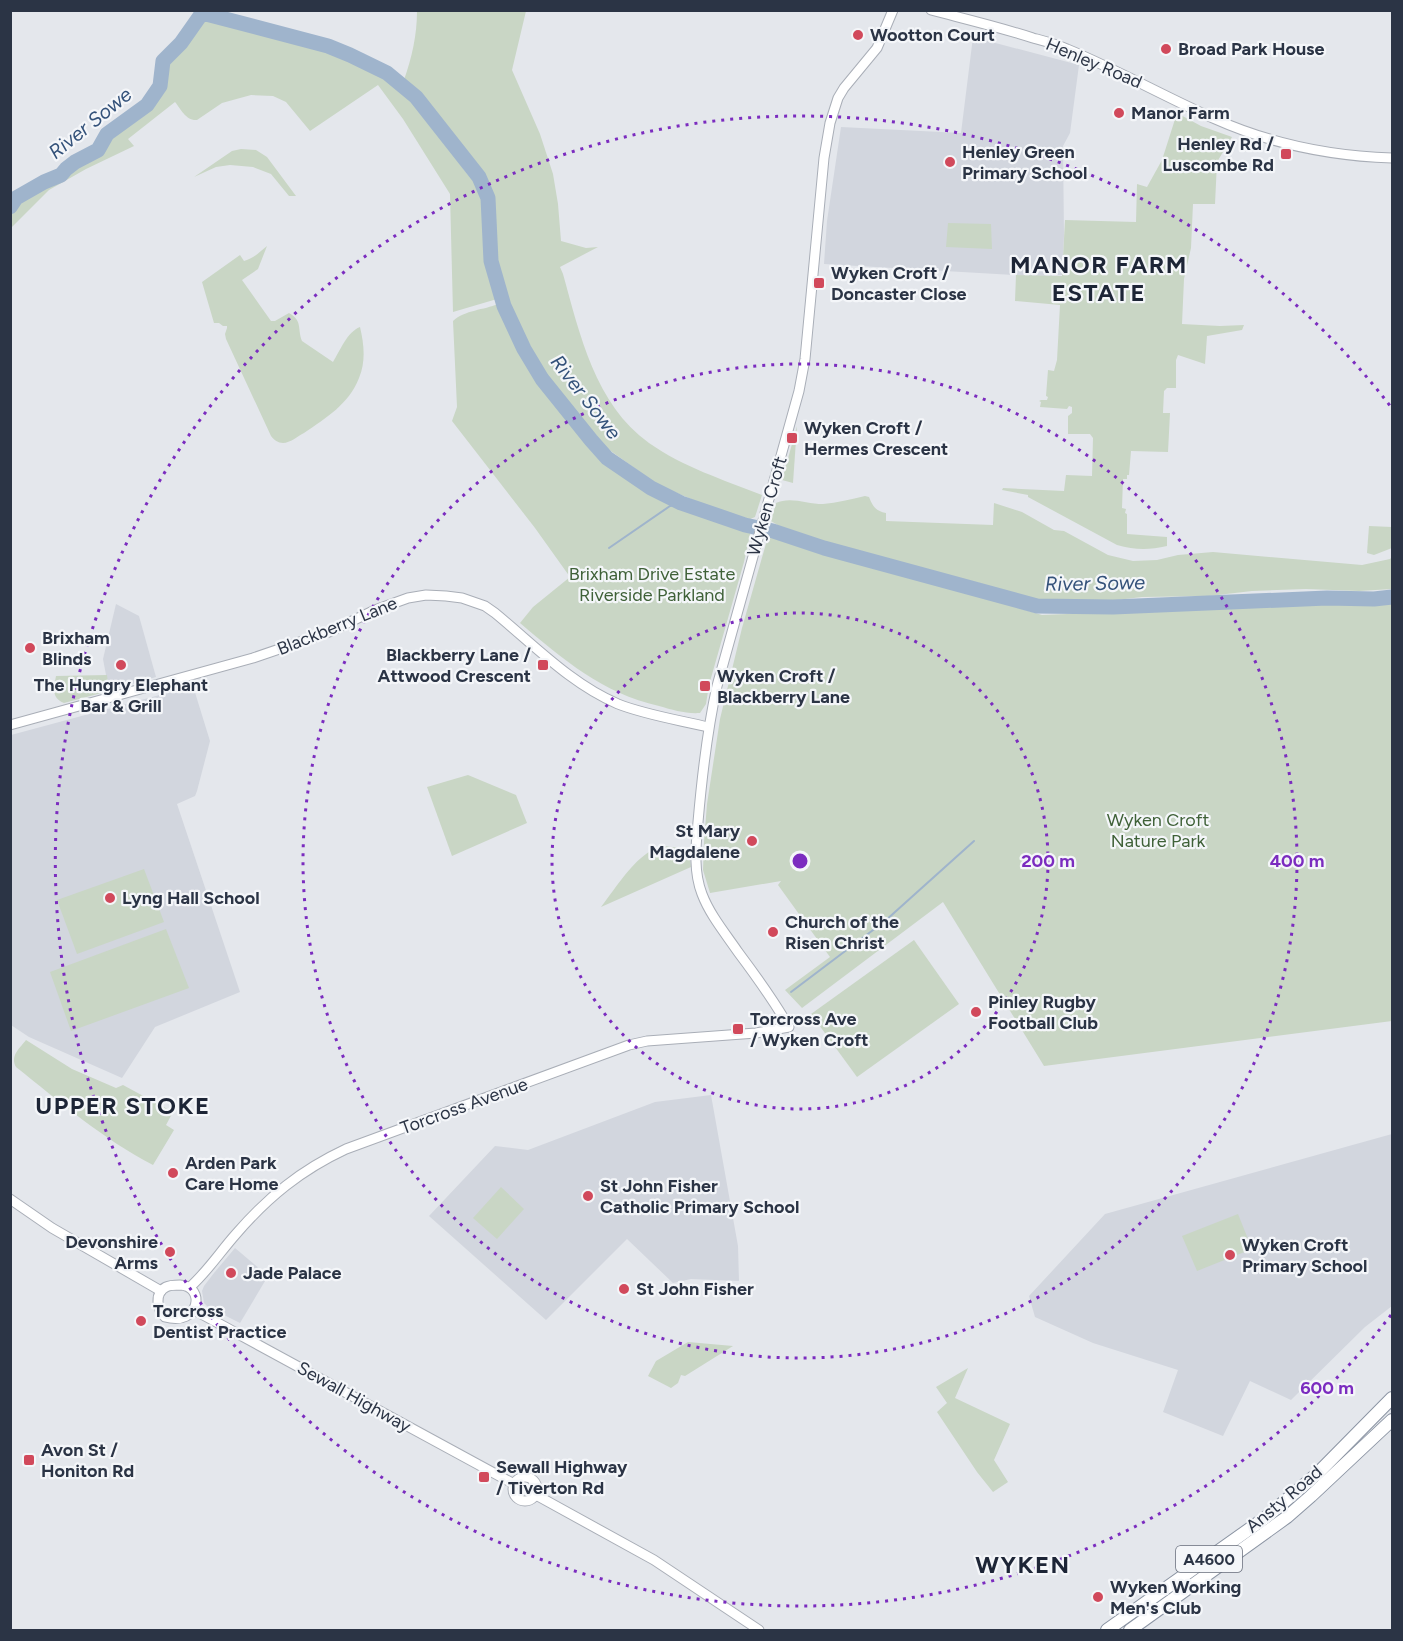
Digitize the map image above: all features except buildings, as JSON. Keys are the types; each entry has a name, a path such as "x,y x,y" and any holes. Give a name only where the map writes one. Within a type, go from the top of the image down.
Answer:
{"highway":[{"name":"Ansty Road","path":"1107,1630 1187,1575 1282,1503 1317,1473 1392,1398"},
{"name":"Ansty Road","path":"1130,1630 1287,1517 1392,1420"}],"street":[{"name":"Wyken Croft","path":"789,1027 773,1000 708,907 701,892 696,866 697,840 708,727 717,686 799,391 805,359 824,158 830,123 838,98 844,88 877,48 892,10"},
{"name":"Henley Road","path":"931,10 1064,47 1215,119 1270,139 1347,155 1392,158"},
{"name":"Blackberry Lane","path":"10,726 253,658 329,632 390,604 426,595 462,598 485,606 569,676 619,704 708,727"},
{"name":"Torcross Avenue","path":"190,1287 201,1278 252,1215 273,1195 309,1168 346,1149 630,1044 768,1032 789,1027"},
{"path":"10,1199 52,1228 161,1292"},
{"path":"180,1285 190,1287 196,1304 194,1310 188,1315 175,1318 165,1317 160,1312 158,1304 161,1292 166,1287 180,1285"},
{"name":"Sewall Highway","path":"194,1310 514,1484"},
{"path":"530,1478 535,1485 536,1495 529,1500 520,1500 514,1494 514,1484 520,1479 530,1478"},
{"path":"536,1495 654,1560 759,1630"}],"shaded area":[{"name":"Henley Green Primary School","path":"973,37 1079,65 1070,133 1063,146 1062,275 1033,276 824,264 827,221 841,127 961,133"},
{"path":"116,604 139,616 156,677 109,691 103,659"},
{"name":"Lyng Hall School","path":"193,686 210,741 195,796 177,804 240,992 155,1027 122,1078 29,1037 11,1025 11,735"},
{"name":"St John Fisher Catholic Primary School","path":"711,1095 738,1246 739,1281 691,1279 673,1283 627,1239 546,1320 429,1216 495,1146 528,1150 655,1102"},
{"name":"Wyken Croft Primary School","path":"1392,1134 1392,1306 1365,1327 1291,1400 1250,1381 1223,1436 1163,1412 1178,1370 1093,1343 1035,1317 1029,1296 1105,1214"},
{"path":"235,1248 268,1276 240,1323 208,1307 204,1303 202,1291"}],"green space":[{"path":"417,11 526,11 512,70 540,134 553,174 561,241 586,248 598,247 560,267 592,367 615,409 630,427 649,443 690,466 762,495 755,517 750,519 717,510 658,485 590,436 554,390 530,354 515,323 507,293 500,281 494,260 493,198 483,174 420,95 404,80 413,46"},
{"path":"201,18 293,38 343,54 380,73 411,99 426,114 464,170 483,193 488,217 488,276 497,299 453,312 450,194 403,119 378,85 310,131 286,102 273,96 251,95 222,103 197,120 187,117 175,102 128,139 134,146 49,190 11,228 11,210 19,200 64,177 75,164 84,162 99,151 109,136 126,126 154,103 162,93 167,62 188,42"},
{"path":"1177,113 1201,126 1232,137 1217,162 1215,204 1193,204 1191,248 1184,279 1182,324 1244,325 1242,330 1207,336 1205,364 1178,355 1176,388 1167,388 1164,391 1163,413 1170,413 1168,452 1131,451 1129,475 1127,479 1123,479 1122,508 1126,509 1127,514 1127,534 1167,537 1167,546 1136,549 1117,545 1028,495 1002,490 1003,488 1064,491 1066,475 1092,476 1093,438 1090,434 1068,434 1068,416 1072,413 1072,407 1069,406 1067,409 1040,407 1041,402 1039,401 1047,400 1048,397 1046,396 1048,370 1054,371 1057,360 1060,305 1015,301 1016,275 1062,276 1065,220 1136,222 1137,184 1147,187 1162,160"},
{"path":"256,150 267,157 296,196 289,196 271,174 253,167 230,165 216,167 194,177 232,151"},
{"path":"948,223 991,224 992,249 946,247"},
{"path":"267,246 258,269 242,280 271,321 289,313 298,322 302,341 333,362 348,337 360,327 363,346 361,372 355,387 343,403 320,422 294,439 283,443 271,436 226,339 227,326 214,323 202,282 240,255 244,261 248,260"},
{"name":"Brixham Drive Estate Riverside Parkland","path":"498,304 507,327 543,387 581,435 603,458 650,491 680,506 751,530 709,685 706,704 700,713 674,710 619,693 568,662 520,623 533,607 570,577 452,421 457,407 453,321 469,312"},
{"path":"797,426 793,483 782,480"},
{"path":"869,497 877,510 886,513 886,521 993,525 994,503 1022,512 1054,530 1064,531 1108,555 1133,561 1213,552 1362,565 1392,557 1392,589 1252,591 1209,596 1142,597 1108,601 1041,600 858,553 779,526 771,521 776,503 781,501 793,500 823,504"},
{"path":"1369,526 1392,527 1392,548 1374,555 1367,553"},
{"name":"Wyken Croft Nature Park","path":"769,533 889,572 1042,615 1392,601 1392,1021 1044,1066 943,902 802,1008 785,990 830,957 778,885 781,881 710,893 703,870 707,804 720,719 742,628"},
{"path":"107,675 109,691 64,703 55,695 56,676"},
{"path":"468,775 516,795 527,823 452,856 427,787"},
{"path":"664,846 687,849 691,867 601,907 637,862 646,854"},
{"path":"144,869 164,922 77,954 57,900"},
{"path":"166,929 189,988 71,1031 50,972"},
{"path":"914,940 959,1004 857,1077 811,1014"},
{"path":"26,1040 72,1069 116,1088 123,1085 173,1112 166,1125 174,1130 153,1165 99,1132 16,1067 15,1056"},
{"path":"501,1187 524,1209 497,1239 473,1218"},
{"path":"1238,1214 1252,1249 1197,1271 1182,1236"},
{"path":"688,1342 733,1346 685,1376 681,1375 678,1383 671,1388 648,1376 656,1361"},
{"path":"968,1368 955,1398 1010,1424 994,1460 1008,1482 993,1492 937,1412 947,1403 936,1387"}],"waterway":[{"name":"River Sowe","path":"10,207 16,198 61,175 75,162 98,150 107,134 147,105 160,86 163,61 181,43 200,16 206,14 328,46 387,73 416,97 479,177 488,198 491,261 504,306 524,349 542,379 607,458 651,488 681,503 745,525 1037,606 1113,607 1392,597"},
{"path":"609,548 670,506 681,503"},
{"path":"791,992 885,921 974,841"}],"place":[{"name":"Wootton Court","path":"858,35"},
{"name":"Broad Park House","path":"1166,49"},
{"name":"Manor Farm","path":"1119,113"},
{"name":"Henley Rd / Luscombe Rd","path":"1286,154"},
{"name":"Henley Green Primary School","path":"950,162"},
{"name":"Wyken Croft / Doncaster Close","path":"819,283"},
{"name":"Wyken Croft / Hermes Crescent","path":"792,438"},
{"name":"Brixham Blinds","path":"30,648"},
{"name":"The Hungry Elephant Bar & Grill","path":"121,665"},
{"name":"Blackberry Lane / Attwood Crescent","path":"543,665"},
{"name":"Wyken Croft / Blackberry Lane","path":"705,686"},
{"name":"St Mary Magdalene","path":"752,841"},
{"name":"Lyng Hall School","path":"110,898"},
{"name":"Church of the Risen Christ","path":"773,932"},
{"name":"Pinley Rugby Football Club","path":"976,1012"},
{"name":"Torcross Ave / Wyken Croft","path":"738,1029"},
{"name":"Arden Park Care Home","path":"173,1173"},
{"name":"St John Fisher Catholic Primary School","path":"588,1196"},
{"name":"Devonshire Arms","path":"170,1252"},
{"name":"Wyken Croft Primary School","path":"1230,1255"},
{"name":"Jade Palace","path":"231,1273"},
{"name":"St John Fisher","path":"624,1289"},
{"name":"Torcross Dentist Practice","path":"141,1321"},
{"name":"Avon St / Honiton Rd","path":"29,1460"},
{"name":"Sewall Highway / Tiverton Rd","path":"484,1477"},
{"name":"Wyken Working Men's Club","path":"1098,1597"}],"district":[{"name":"MANOR FARM ESTATE","path":"1099,279"},
{"name":"UPPER STOKE","path":"123,1106"},
{"name":"WYKEN","path":"1023,1565"}]}
